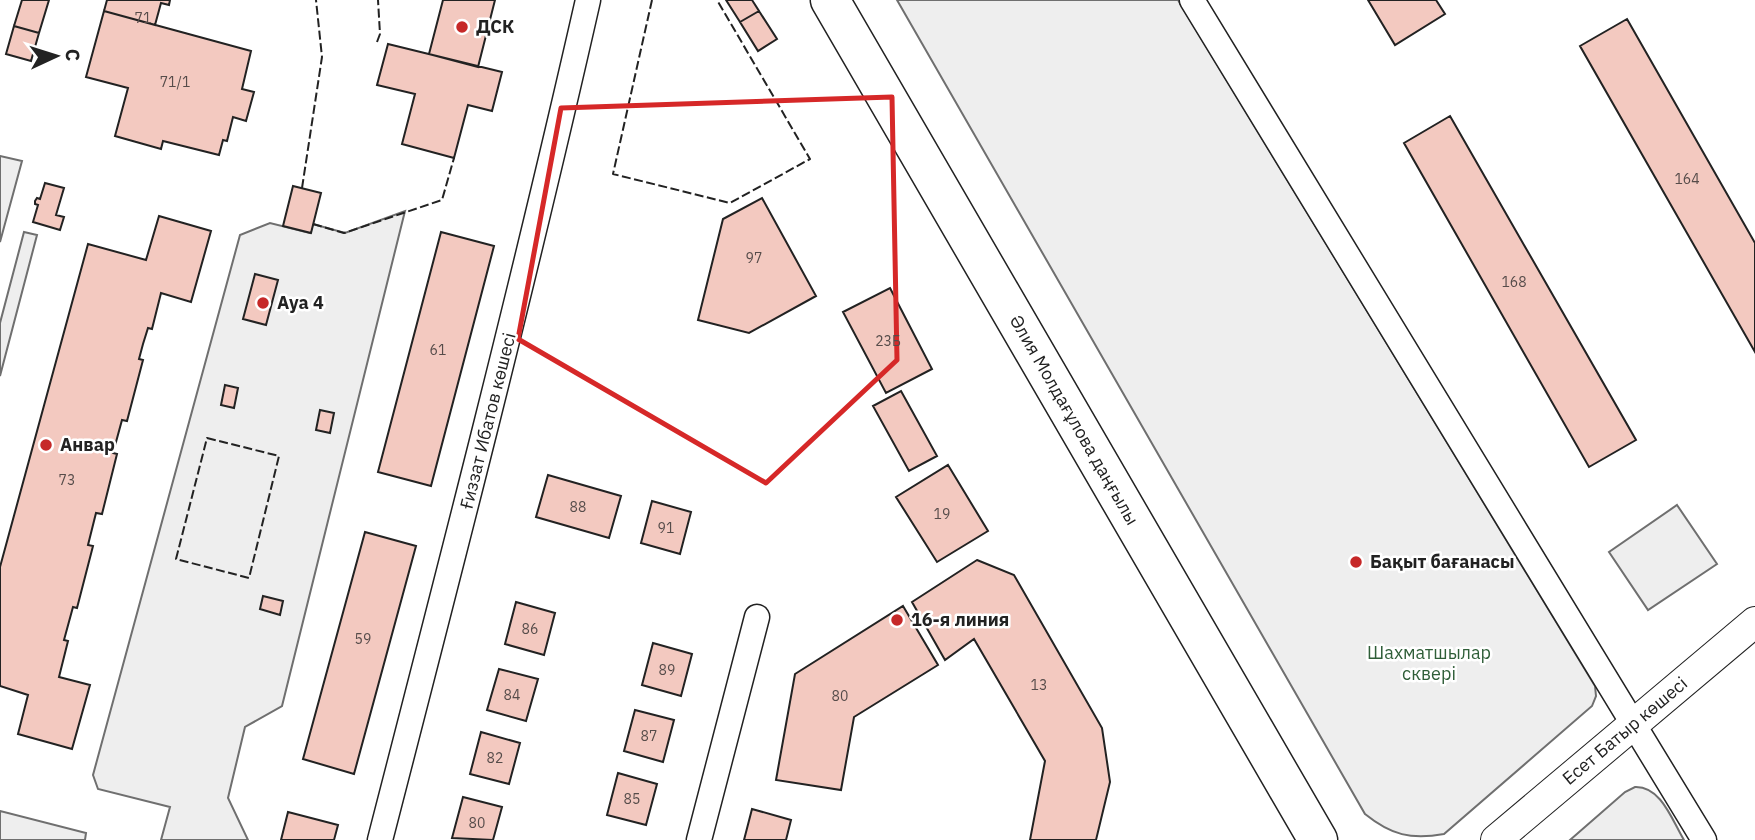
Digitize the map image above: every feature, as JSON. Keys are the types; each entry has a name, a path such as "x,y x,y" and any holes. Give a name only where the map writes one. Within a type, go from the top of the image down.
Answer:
{"main road":[{"name":"Әлия Молдағұлова даңғылы","path":"830,0 1318,840"}],"street":[{"name":"Ғиззат Ибатов көшесі","path":"380,840 541,209 588,0"},
{"path":"1192,0 1704,840"},
{"path":"699,840 757,617"},
{"name":"Есет Батыр көшесі","path":"1496,840 1755,622"}],"highlighted area":[{"path":"892,97 897,360 766,483 518,339 561,108"}],"green space":[{"name":"Шахматшылар сквері","path":"897,0 1178,0 1595,686 1596,696 1592,706 1444,834 1402,834 1384,827 1365,814"},
{"path":"0,156 22,161 0,242"},
{"path":"405,211 282,706 245,727 228,798 248,840 161,840 170,807 98,789 93,775 240,235 270,223 310,233 313,224 345,233"},
{"path":"24,232 37,235 0,376 0,323"},
{"path":"1677,505 1717,564 1648,610 1609,552"},
{"path":"1635,787 1644,788 1659,798 1684,840 1570,840 1625,792"},
{"path":"0,811 86,833 85,840 0,840"}],"building":[{"path":"22,0 49,0 39,33 14,26"},
{"path":"107,0 170,0 169,5 161,3 155,25 104,11"},
{"name":"ДСК","path":"443,0 495,0 478,67 429,54"},
{"path":"726,0 752,0 759,11 740,22"},
{"path":"1368,0 1436,0 1445,14 1395,45"},
{"path":"104,11 251,51 242,89 254,92 246,121 233,117 227,141 223,140 219,155 163,141 161,149 115,136 128,88 86,77"},
{"path":"759,11 777,39 758,51 740,22"},
{"path":"1627,19 1755,243 1755,352 1580,46"},
{"path":"14,26 39,33 31,61 6,54"},
{"path":"388,44 502,72 492,111 468,105 454,158 402,144 415,94 377,85"},
{"path":"1450,116 1636,440 1589,467 1404,143"},
{"path":"45,183 64,188 56,215 64,217 60,230 33,222 38,205 35,201 40,199"},
{"path":"293,186 321,193 311,233 283,226"},
{"path":"762,198 816,296 749,333 698,320 723,219"},
{"path":"159,216 211,231 191,302 161,293 152,329 148,328 139,359 143,360 127,421 122,420 113,453 117,454 102,514 96,513 88,545 93,546 77,608 73,607 64,640 68,641 59,677 90,685 72,749 18,734 28,695 0,686 0,567 88,244 146,260"},
{"path":"441,232 494,246 431,486 378,472"},
{"path":"255,274 278,280 266,325 243,319"},
{"path":"890,288 932,369 886,393 843,312"},
{"path":"225,385 238,388 234,408 221,405"},
{"path":"901,391 937,456 909,471 873,406"},
{"path":"320,410 334,413 330,433 316,430"},
{"path":"948,465 988,531 937,562 896,497"},
{"path":"548,475 621,496 609,538 536,517"},
{"path":"652,501 691,512 680,554 641,543"},
{"path":"365,532 416,546 354,774 303,759"},
{"path":"977,560 1014,575 1102,728 1110,782 1096,840 1030,840 1045,761 974,639 945,660 912,602"},
{"path":"263,596 283,601 280,615 260,609"},
{"path":"516,602 555,613 544,655 505,644"},
{"path":"903,606 938,665 854,717 841,790 776,780 795,674"},
{"path":"653,643 692,654 681,696 642,685"},
{"path":"499,669 538,679 526,721 487,710"},
{"path":"635,710 674,720 663,762 624,751"},
{"path":"481,732 520,743 509,784 470,774"},
{"path":"618,773 657,784 646,825 607,815"},
{"path":"463,797 502,807 493,840 452,838"},
{"path":"752,809 791,820 786,840 744,840"},
{"path":"288,812 338,825 334,840 281,840"}],"fence":[{"path":"302,188 322,57 316,0"},
{"path":"377,42 380,34 378,0"},
{"path":"652,0 613,174 730,203 810,159 717,0"},
{"path":"313,224 344,233 442,200 454,158"},
{"path":"207,438 279,456 249,578 176,559 207,438"}],"place":[{"name":"ДСК","path":"462,27"},
{"name":"Aya 4","path":"263,303"},
{"name":"Анвар","path":"46,445"},
{"name":"Бақыт бағанасы","path":"1356,562"},
{"name":"16-я линия","path":"897,620"}]}
